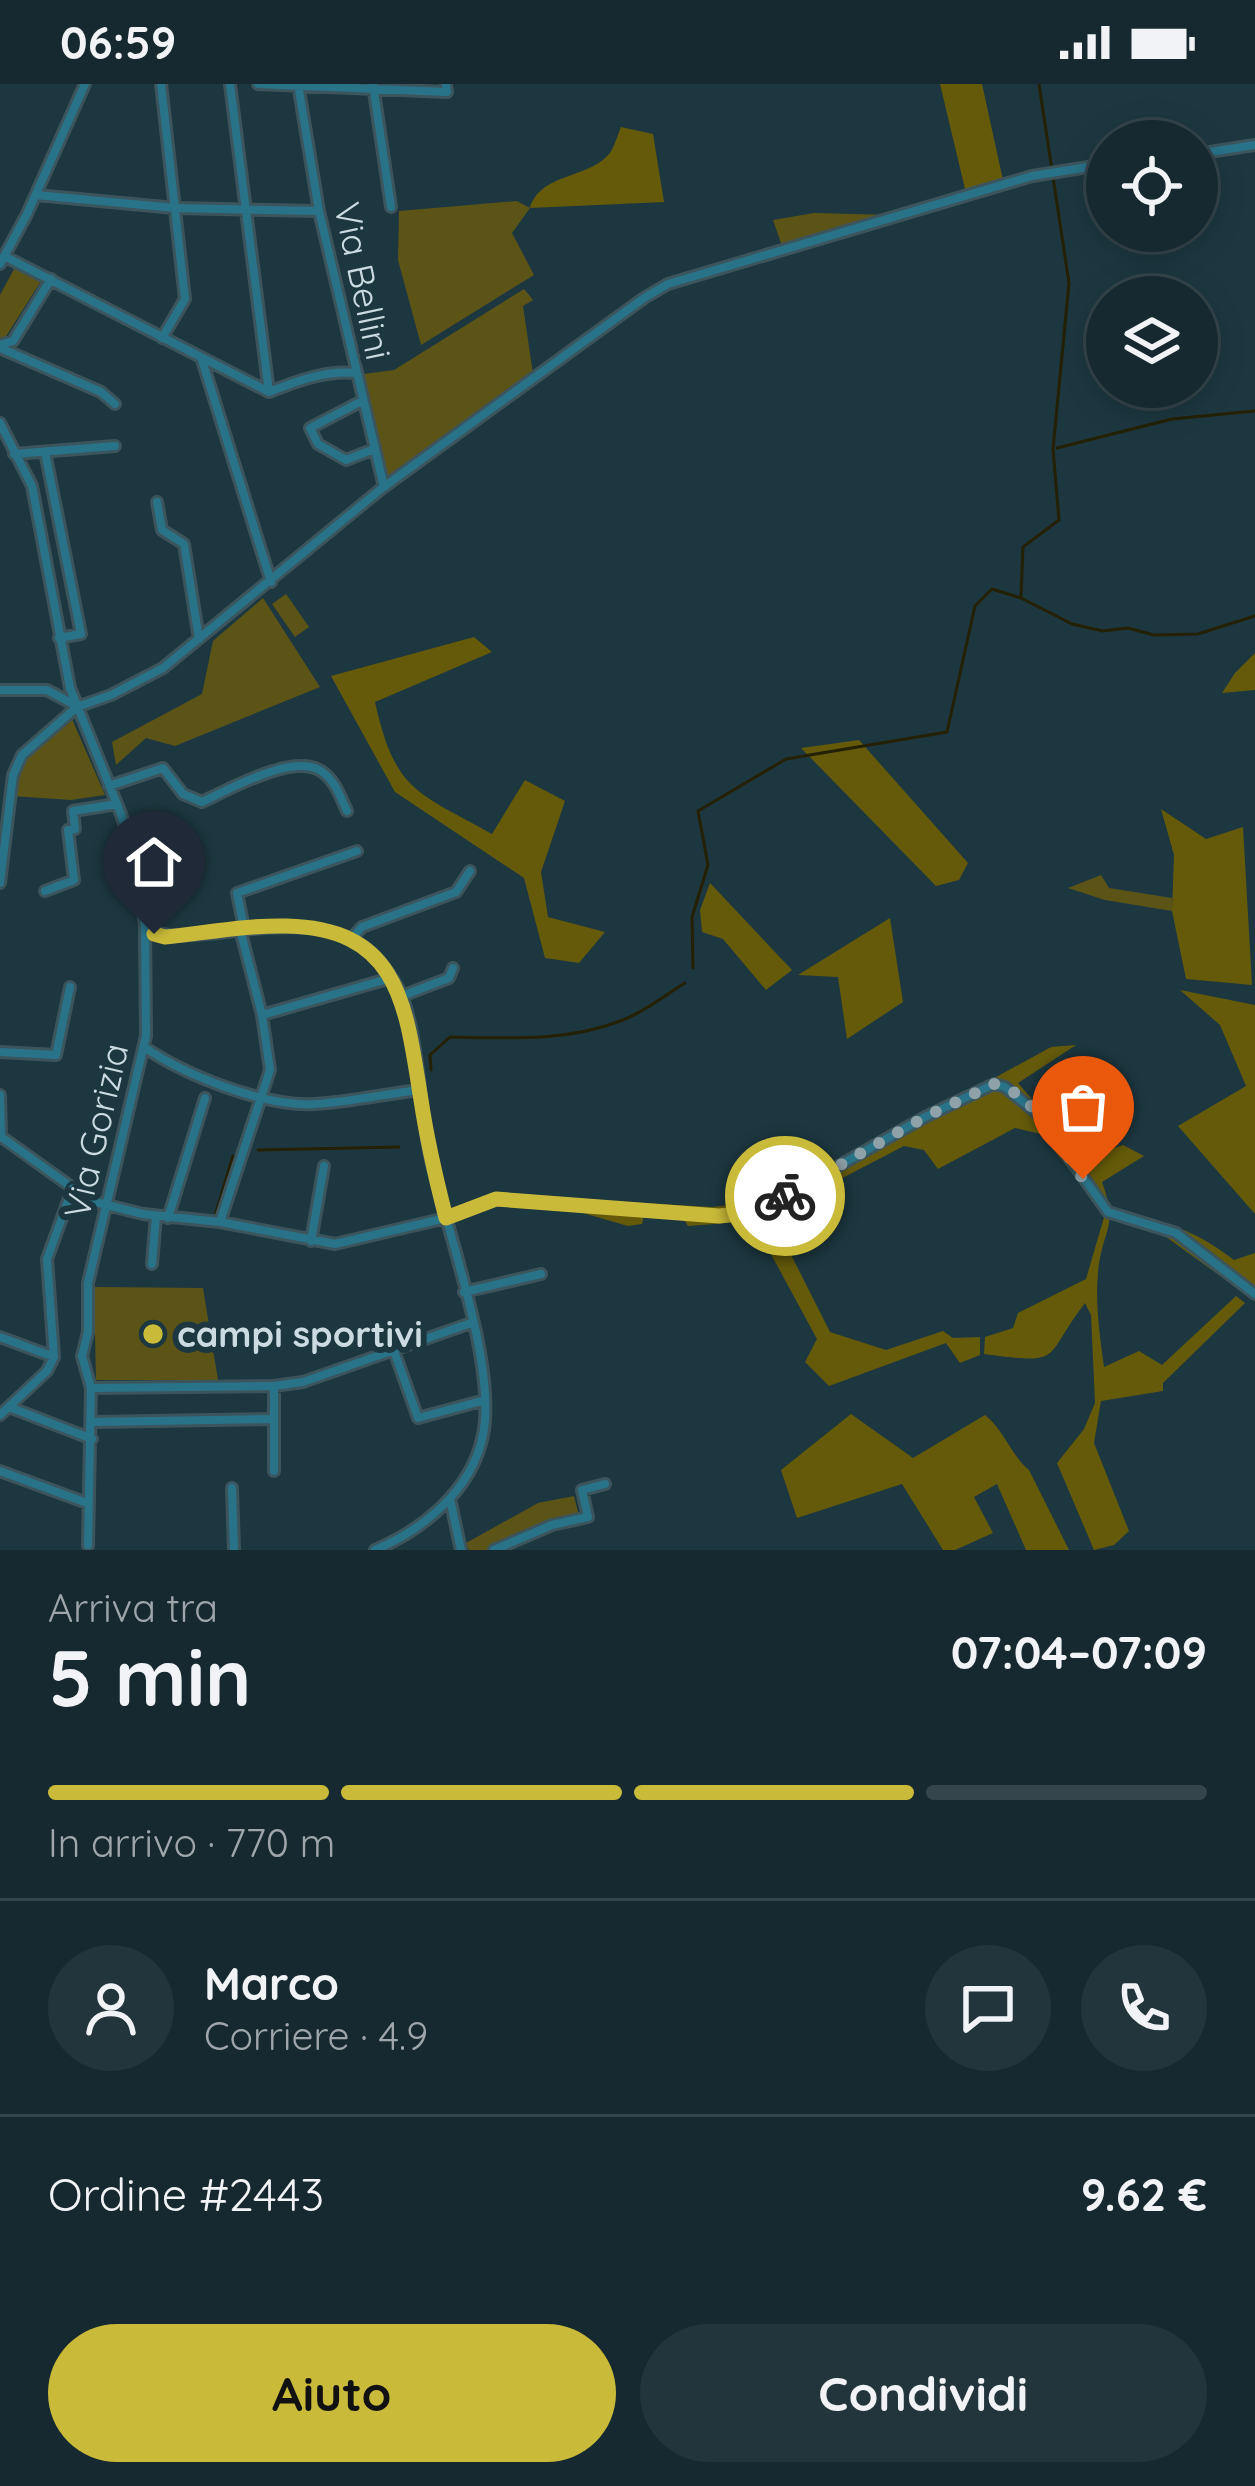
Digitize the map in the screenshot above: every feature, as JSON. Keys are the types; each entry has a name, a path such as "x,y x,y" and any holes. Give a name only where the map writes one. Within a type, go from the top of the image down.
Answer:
{"street":[{"path":"85,84 2,260 51,278 269,392 308,377 356,373"},
{"path":"161,84 185,299 162,338"},
{"path":"230,84 269,392"},
{"path":"258,84 447,88"},
{"name":"Via Bellini","path":"298,86 319,211 384,487"},
{"path":"374,86 392,207"},
{"path":"1218,151 1255,145"},
{"path":"0,883 13,775 22,755 77,707 133,685 199,640 384,487 668,284 1051,172 1086,167"},
{"path":"36,194 175,208 319,211"},
{"path":"0,346 13,341 51,278"},
{"path":"0,346 101,392 115,404"},
{"path":"202,358 271,582"},
{"path":"362,401 310,428 317,444 346,460 374,449"},
{"name":"Via Gorizia","path":"0,423 32,486 59,638 77,707 134,857 145,925 144,1047 88,1283 88,1332 82,1350 91,1388 89,1548"},
{"path":"14,454 115,446"},
{"path":"45,452 81,634 59,638"},
{"path":"157,502 162,530 184,544 199,640"},
{"path":"0,690 47,690 77,707"},
{"path":"109,786 163,768 183,794 202,802 297,765 318,768 334,783 347,811"},
{"path":"45,891 74,880 68,830 75,829 74,811 117,804"},
{"path":"220,1222 270,1070 237,893 357,851"},
{"path":"351,939 362,927 456,892 470,871"},
{"path":"145,925 165,937 286,926 351,939 377,958 402,996 430,1158 485,1400 478,1454 450,1498 411,1532 375,1550"},
{"path":"402,996 448,978 453,968"},
{"path":"262,1015 391,978"},
{"path":"0,1052 56,1055 70,987"},
{"path":"144,1047 222,1086 310,1105 419,1090"},
{"path":"0,1095 1,1137 72,1190 107,1206 335,1244 446,1218 496,1199 719,1216 758,1212 925,1117 994,1084 1005,1087 1038,1114 1108,1211 1176,1233 1255,1294"},
{"path":"168,1218 205,1098"},
{"path":"311,1241 324,1166"},
{"path":"0,1415 47,1371 54,1357 47,1259 72,1190"},
{"path":"152,1264 156,1216"},
{"path":"464,1292 541,1274"},
{"path":"91,1388 274,1387 303,1382 471,1323"},
{"path":"0,1337 54,1357"},
{"path":"394,1351 418,1418 485,1400"},
{"path":"274,1387 274,1471"},
{"path":"8,1406 92,1438"},
{"path":"92,1422 274,1419"},
{"path":"0,1471 87,1503"},
{"path":"494,1550 552,1525 588,1516 582,1490 605,1484"},
{"path":"232,1488 234,1550"},
{"path":"450,1498 461,1550"}],"shaded area":[{"path":"940,84 982,84 1003,180 966,193"},
{"path":"621,127 653,134 664,202 530,208 544,188 600,162 611,151"},
{"path":"517,201 530,208 512,233 534,275 421,345 398,260 399,211"},
{"path":"814,213 893,215 782,246 773,220"},
{"path":"14,269 41,281 0,339 0,295"},
{"path":"524,289 533,300 523,306 533,374 387,480 364,374 394,370"},
{"path":"286,594 309,627 295,637 272,604"},
{"path":"263,598 320,687 175,746 146,738 116,765 112,742 202,694 213,641"},
{"path":"474,637 492,652 375,702 383,732 391,755 413,786 492,834 525,780 565,801 541,872 548,917 605,932 579,963 545,958 524,878 395,792 331,676"},
{"path":"1255,653 1255,690 1222,693 1235,673"},
{"path":"72,719 105,795 71,800 12,796 26,760"},
{"path":"859,740 968,863 959,880 936,886 801,748"},
{"path":"1161,809 1206,839 1243,827 1252,985 1186,979 1172,911 1174,855"},
{"path":"1101,875 1109,888 1172,898 1172,911 1105,900 1068,888"},
{"path":"710,883 792,970 766,990 723,939 702,932 700,910"},
{"path":"890,918 903,1002 847,1039 838,977 798,975"},
{"path":"1180,990 1255,1005 1255,1214 1178,1126 1246,1086 1220,1025"},
{"path":"1076,1045 1018,1083 1079,1154 1099,1138 1108,1150 1123,1145 1144,1156 1102,1182 1109,1210 1097,1285 1104,1367 1139,1351 1162,1365 1236,1296 1245,1303 1163,1383 1163,1391 1101,1401 1094,1443 1129,1531 1114,1545 1094,1550 1057,1463 1084,1429 1095,1403 1091,1315 1085,1303 1049,1354 1028,1359 984,1354 985,1337 1013,1328 1018,1313 1086,1279 1105,1214 1041,1134 1015,1128 938,1169 924,1150 904,1146 771,1215 830,1332 886,1350 943,1331 953,1338 980,1337 980,1355 960,1363 946,1343 829,1386 805,1362 817,1339 753,1221 688,1226 681,1215 644,1215 642,1224 628,1226 576,1211 590,1200 712,1207 753,1202 856,1154 1051,1047"},
{"path":"1119,1212 1180,1228 1234,1260 1255,1253 1255,1301 1162,1234 1118,1222"},
{"name":"campi sportivi","path":"94,1287 203,1288 218,1380 96,1380"},
{"path":"851,1414 913,1458 985,1415 1029,1470 1069,1550 1026,1550 997,1484 974,1497 993,1533 955,1550 943,1550 902,1484 797,1518 781,1470"},
{"path":"574,1496 579,1516 546,1521 493,1550 469,1550 466,1543 538,1503"}],"waterway":[{"path":"1021,596 1023,547 1059,520 1053,449 1069,283 1039,84"},
{"path":"1057,448 1172,419 1255,411"},
{"path":"693,968 692,917 708,865 698,811 786,759 947,732 975,606 992,589 1072,624 1103,631 1128,628 1154,635 1198,634 1255,616"},
{"path":"431,1070 430,1055 450,1037 536,1037 600,1028 637,1013 685,983"},
{"path":"258,1150 399,1147"},
{"path":"215,1216 233,1156"}],"way so far":[{"path":"785,1196 994,1084 1005,1087 1038,1114 1083,1179"}],"place":[{"name":"campi sportivi","path":"153,1334"}],"route":[{"path":"154,934 165,937 286,926 351,939 377,958 402,996 430,1158 446,1218 496,1199 719,1216 758,1212 785,1196"}]}
